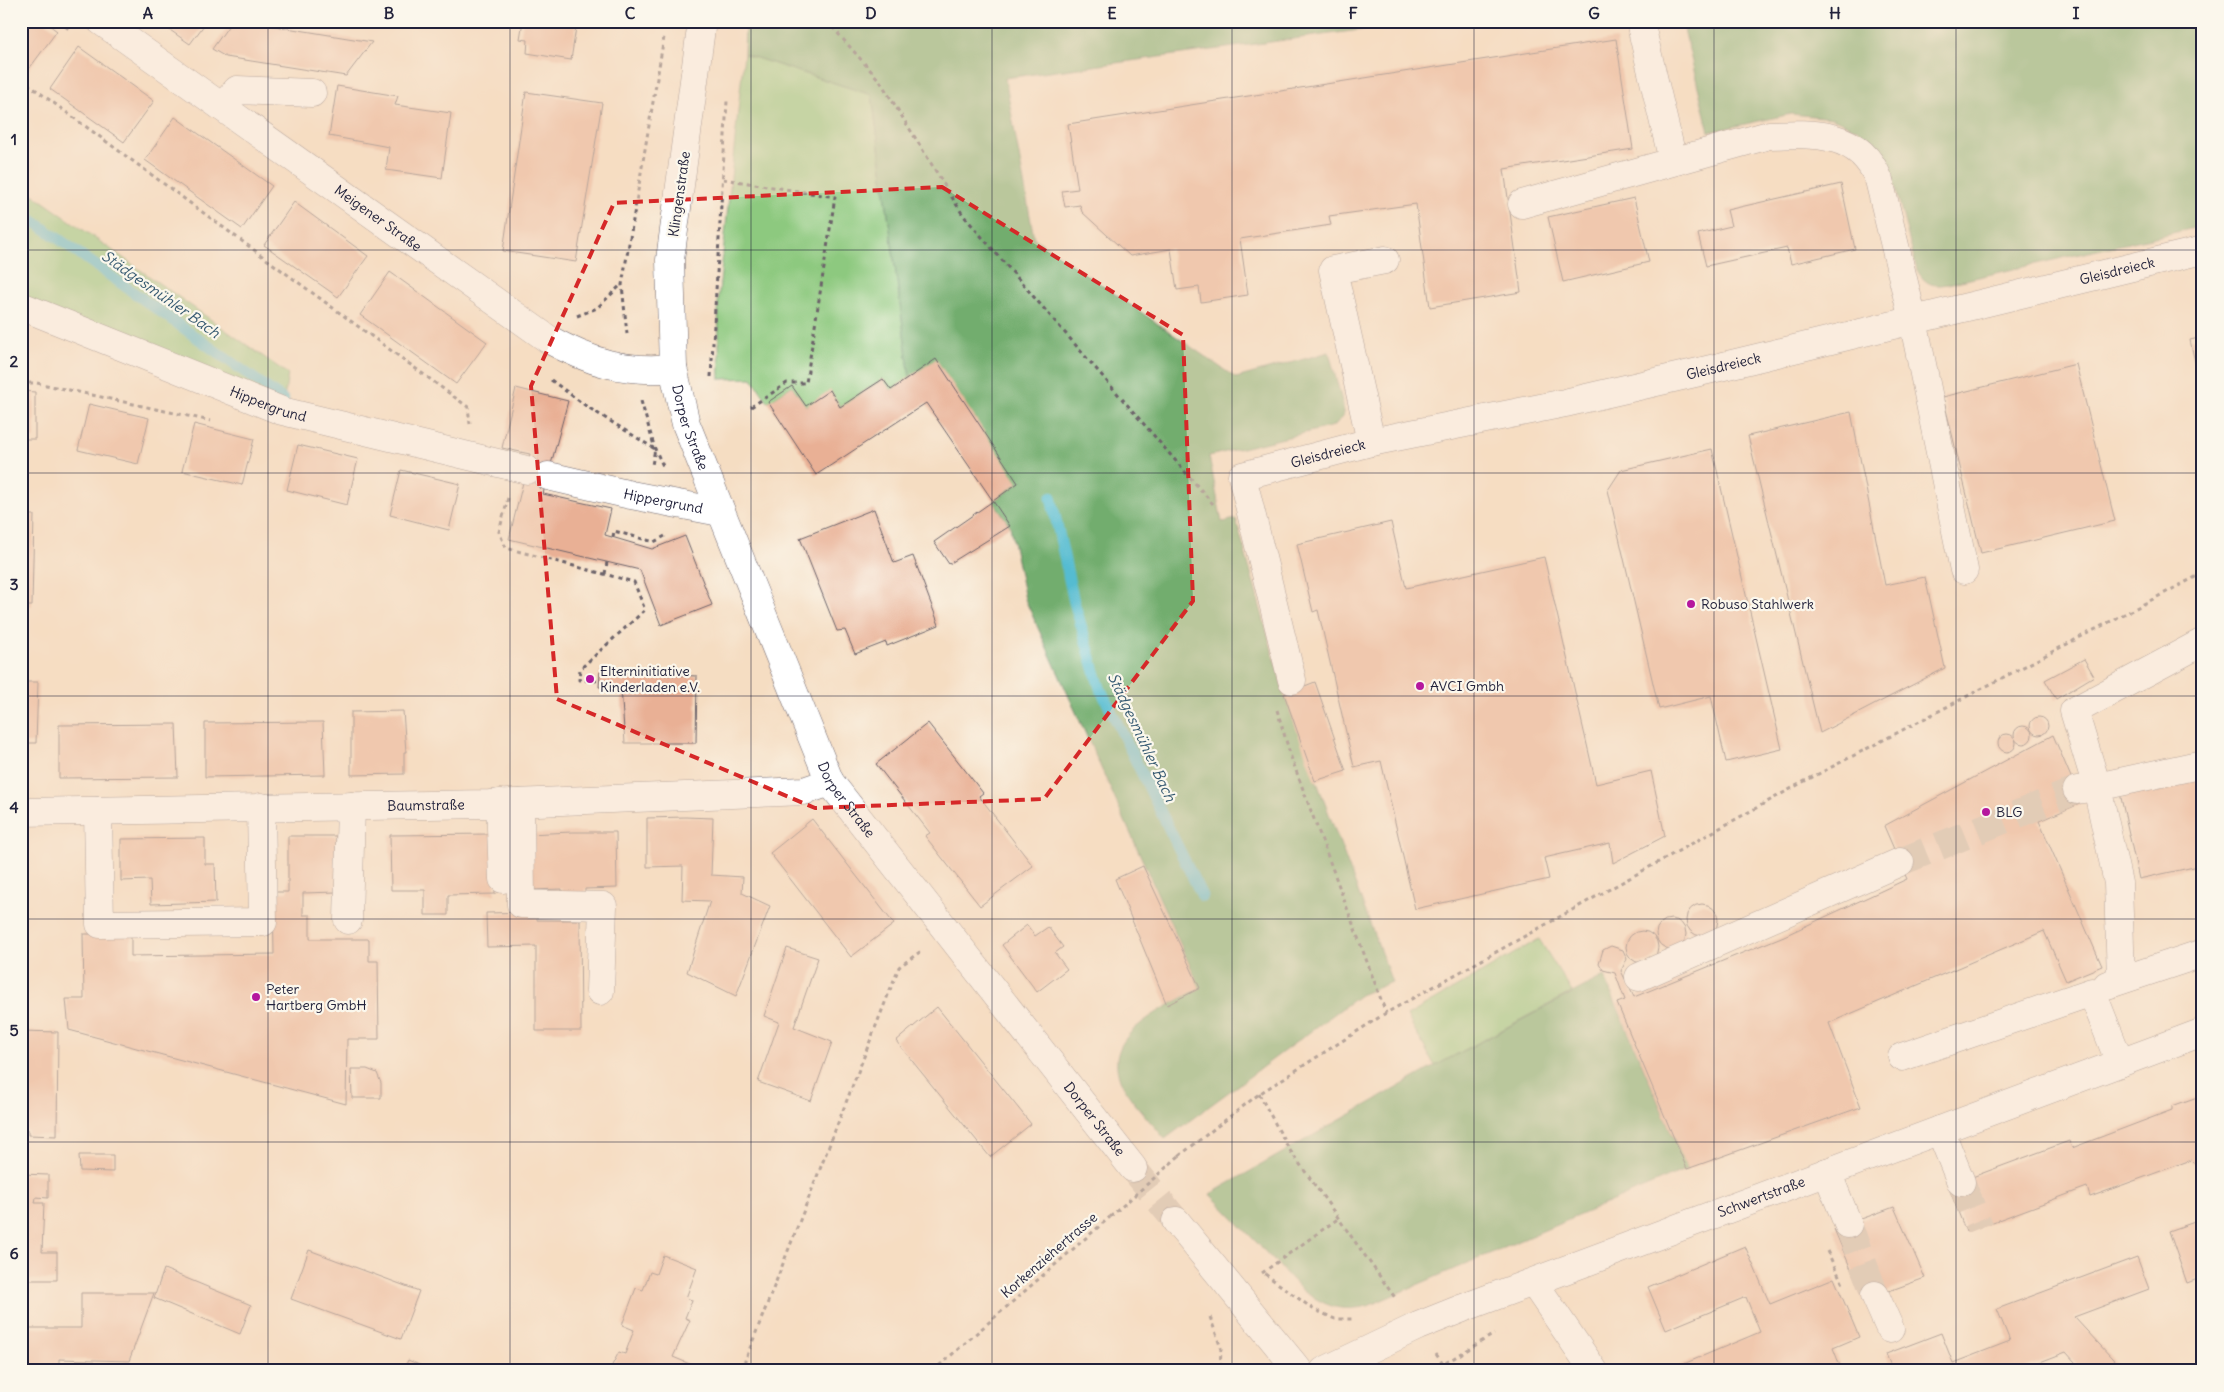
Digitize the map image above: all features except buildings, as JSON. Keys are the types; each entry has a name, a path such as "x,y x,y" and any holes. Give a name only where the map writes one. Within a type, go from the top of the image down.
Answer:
{"street":[{"name":"Meigener Straße","path":"101,21 548,339 574,353 608,365 653,370 673,368"},
{"name":"Klingenstraße","path":"673,368 670,260 702,21"},
{"path":"1642,30 1673,161"},
{"path":"222,107 238,90 312,93"},
{"path":"1522,204 1769,135 1803,133 1849,143 1865,155 1873,164 1879,180 1913,320 1964,570"},
{"name":"Gleisdreieck","path":"1292,680 1242,476 1371,442 1565,403 2203,250"},
{"path":"1371,442 1333,270 1386,260"},
{"name":"Hippergrund","path":"21,306 282,410 528,478 720,512"},
{"name":"Dorper Straße","path":"673,368 686,424 830,782 1132,1168"},
{"path":"2122,979 2118,884 2087,788 2074,711 2203,642"},
{"path":"2087,788 2203,764"},
{"name":"Baumstraße","path":"21,812 510,803 804,791 830,782"},
{"path":"504,903 510,803"},
{"path":"510,803 521,904 603,906 600,990"},
{"path":"348,920 351,806"},
{"path":"98,811 100,924 262,922 261,807"},
{"path":"1639,977 1900,862"},
{"path":"1902,1057 2092,992 2122,979 2203,953"},
{"path":"2092,992 2120,1063"},
{"name":"Schwertstraße","path":"1324,1371 1418,1326 2203,1032"},
{"path":"1940,1130 1961,1182"},
{"path":"1827,1172 1848,1224"},
{"path":"1176,1221 1299,1371"},
{"path":"1534,1282 1594,1371"},
{"path":"1875,1295 1890,1329"}],"path":[{"path":"827,21 880,82 963,215 1219,511"},
{"path":"21,79 468,407 471,431"},
{"path":"711,384 727,100"},
{"path":"723,179 835,197 806,383 787,383 751,407"},
{"path":"528,478 499,532 506,548 634,582 645,610 580,669 579,680 600,680"},
{"path":"613,537 614,531 654,542 669,534"},
{"path":"605,574 607,562"},
{"name":"Korkenziehertrasse","path":"933,1371 1179,1156 1259,1094 1386,1013 1803,782 2203,573"},
{"path":"1274,701 1291,757 1386,1013"},
{"path":"740,1371 899,967 927,946"},
{"path":"1259,1094 1289,1149 1399,1303 1391,1306"},
{"path":"1234,1293 1339,1218"},
{"path":"1824,1243 1844,1287"},
{"path":"1262,1272 1313,1309 1335,1319 1359,1318"},
{"path":"1208,1312 1221,1348 1220,1371"}],"highlighted area":[{"path":"942,187 1183,335 1193,601 1044,799 815,808 557,699 531,386 614,203"}],"green space":[{"path":"745,21 1426,21 1005,78 1034,238 1236,378 1329,352 1343,405 1343,416 1334,426 1209,456 1222,522 1236,519 1284,694 1392,982 1360,995 1165,1139 1136,1105 1122,1084 1117,1066 1119,1051 1127,1037 1139,1025 1154,1014 1200,988 1025,599 1010,526 993,501 1018,483 910,378 872,95 744,54"},
{"path":"1682,21 2203,21 2203,226 1948,284 1933,285 1923,279 1917,270 1889,163 1878,146 1857,129 1832,118 1791,114 1709,132"},
{"path":"744,54 872,95 910,378 891,390 883,379 840,407 830,391 806,406 792,386 768,402 752,378 720,379 718,302"},
{"path":"21,186 288,374 282,411 21,306"},
{"path":"1539,939 1572,992 1435,1066 1407,1016"},
{"path":"1604,976 1687,1169 1368,1306 1358,1308 1334,1307 1303,1291 1210,1194 1435,1066"}],"waterway":[{"name":"Städgesmühler Bach","path":"21,212 284,400"},
{"name":"Städgesmühler Bach","path":"1051,497 1074,602 1100,688 1202,896"}],"tunnel":[{"path":"1900,862 2077,790"},
{"path":"1133,1168 1176,1221"},
{"path":"1961,1182 1980,1228"},
{"path":"1848,1224 1875,1295"}],"place":[{"name":"Robuso Stahlwerk","path":"1691,604"},
{"name":"Elterninitiative Kinderladen e.V.","path":"590,679"},
{"name":"AVCI Gmbh","path":"1420,686"},
{"name":"BLG","path":"1986,812"},
{"name":"Peter Hartberg GmbH","path":"256,997"}]}
